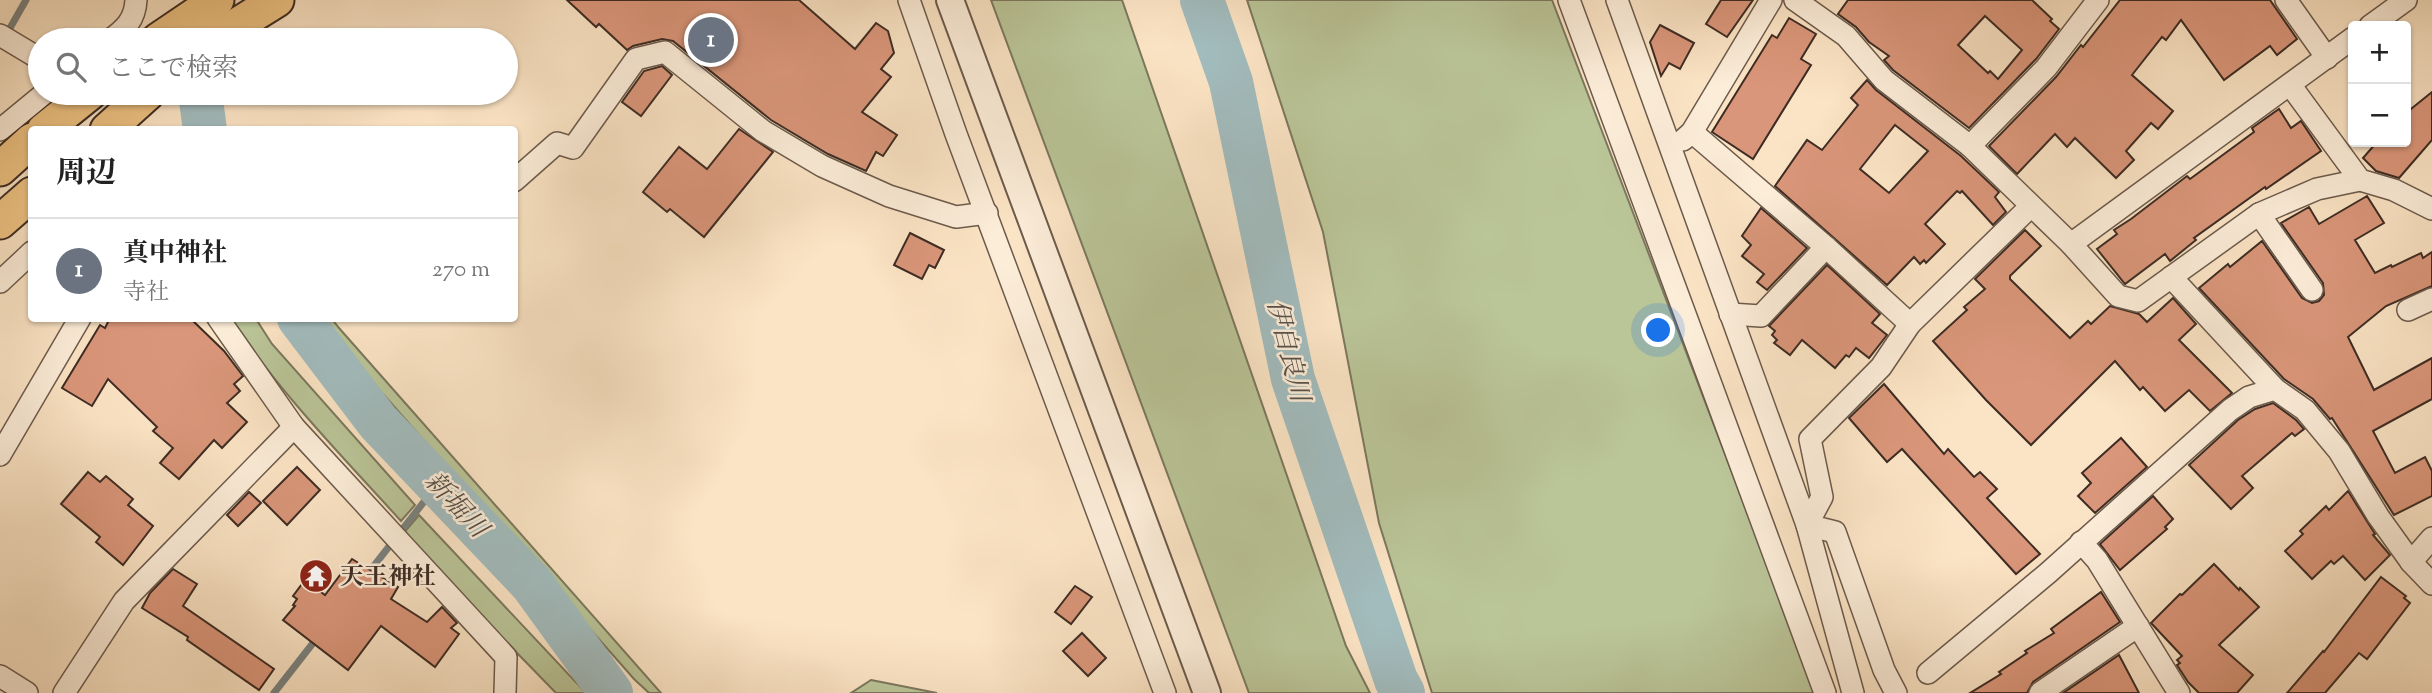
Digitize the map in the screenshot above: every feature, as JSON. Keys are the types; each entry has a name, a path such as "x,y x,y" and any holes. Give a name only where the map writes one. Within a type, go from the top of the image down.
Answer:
{"main road":[{"path":"176,28 217,0"},
{"path":"232,28 277,0"},
{"path":"49,126 75,105"},
{"path":"0,169 28,143"},
{"path":"0,222 28,198"}],"street":[{"path":"127,28 135,12 136,0"},
{"path":"909,0 956,134 1165,693"},
{"path":"950,0 1207,693"},
{"path":"1569,0 1825,693"},
{"path":"1617,0 1807,525 1853,693"},
{"path":"1670,149 1692,132 1771,0"},
{"path":"1795,0 1846,36 1884,80 1970,146 2071,244 2118,296 2138,301 2259,214 2317,189 2360,180 2394,190 2432,209"},
{"path":"1970,146 2046,68 2098,0"},
{"path":"2286,0 2327,58"},
{"path":"2377,21 2406,0"},
{"path":"0,35 28,52"},
{"path":"2071,244 2348,42"},
{"path":"518,177 557,143 573,148 636,59 665,52 763,131 822,166 889,196 956,217 987,214"},
{"path":"2291,86 2360,180"},
{"path":"0,130 30,105"},
{"path":"1692,132 1826,247 1910,324"},
{"path":"1807,525 1822,497 1810,439 1881,367 1910,324 2031,206"},
{"path":"2259,214 2312,290"},
{"path":"1730,314 1761,316 1826,247"},
{"path":"0,282 28,255"},
{"path":"2171,277 2275,389 2305,410 2339,450 2378,516 2411,562 2432,584"},
{"path":"2408,310 2432,299"},
{"path":"0,455 78,322"},
{"path":"221,322 294,427 506,657 505,693"},
{"path":"1928,673 2048,573 2230,410 2249,397 2275,389"},
{"path":"64,693 124,601 294,427"},
{"path":"1807,525 1835,532 1884,670 1896,693"},
{"path":"2411,562 2432,538"},
{"path":"2081,542 2097,560 2138,626 2169,689"},
{"path":"2040,693 2138,626"},
{"path":"0,676 27,693"}],"green space":[{"path":"991,0 1122,0 1346,646 1370,693 1249,693"},
{"path":"1247,0 1552,0 1816,693 1432,693 1379,523 1323,232"},
{"path":"233,322 258,322 272,344 415,505 401,521 290,398"},
{"path":"320,322 334,322 661,693 649,693"},
{"path":"419,515 586,693 556,693 402,535"},
{"path":"871,680 937,693 851,693"}],"building":[{"path":"567,0 799,0 855,49 876,23 888,31 894,53 881,69 891,77 862,112 897,135 883,156 876,152 866,171 828,154 771,120 673,41 662,39 627,50 599,24 596,27"},
{"path":"1721,0 1753,0 1727,37 1706,24"},
{"path":"1848,0 2032,0 2059,29 2036,59 1969,128 1893,70 1884,60 1889,56 1838,14","holes":["1985,16 2022,50 1998,79 1958,45"]},
{"path":"2120,0 2270,0 2297,39 2277,55 2270,46 2224,80 2181,20 2166,40 2162,37 2132,75 2173,111 2158,129 2151,123 2126,151 2134,160 2116,178 2075,138 2067,147 2055,134 2017,174 1989,146 2056,77 2081,45 2083,47"},
{"path":"1789,18 1816,34 1801,59 1811,65 1753,159 1712,132 1772,35 1777,38"},
{"path":"1660,25 1694,43 1680,69 1669,63 1661,76 1650,42"},
{"path":"662,66 672,75 641,116 622,102 644,71"},
{"path":"1867,80 1876,90 1961,156 1999,192 1995,197 2006,212 1993,225 1962,191 1957,191 1925,224 1945,244 1926,263 1924,260 1920,264 1914,257 1887,285 1775,186 1807,140 1822,150 1858,105 1851,98","holes":["1895,125 1928,151 1889,193 1860,169"]},
{"path":"2432,92 2432,140 2399,178 2376,171 2363,158 2373,147 2411,147 2411,109"},
{"path":"2279,109 2291,128 2301,121 2321,151 2194,238 2196,240 2170,261 2165,254 2125,284 2097,249 2117,234 2114,230 2187,176 2190,179 2254,132 2252,128"},
{"path":"739,129 773,152 704,237 670,209 667,212 643,192 679,147 707,169"},
{"path":"2367,196 2384,223 2355,240 2375,273 2421,253 2423,258 2432,252 2432,286 2386,306 2348,337 2374,390 2432,358 2432,399 2373,431 2395,473 2425,457 2432,471 2432,496 2394,515 2332,418 2330,419 2313,399 2284,379 2199,288 2262,241 2302,298 2312,303 2319,301 2324,295 2323,283 2281,223 2309,207 2319,224"},
{"path":"1761,208 1807,248 1767,290 1757,282 1764,274 1742,256 1751,245 1742,236"},
{"path":"2025,230 2041,246 2010,279 2070,338 2088,321 2091,324 2110,306 2139,314 2147,322 2173,298 2196,324 2179,340 2232,393 2210,411 2189,390 2165,411 2143,387 2140,390 2115,361 2031,445 1933,341 1967,310 1964,307 1985,289 1975,279"},
{"path":"910,233 944,250 935,268 929,265 922,279 894,265"},
{"path":"1827,265 1880,314 1872,323 1887,335 1869,358 1856,348 1835,368 1802,340 1790,355 1774,343 1777,340 1772,335 1775,331 1769,326"},
{"path":"108,322 194,322 224,351 243,376 234,384 240,391 227,403 247,422 222,448 214,440 179,479 160,463 173,448 153,431 157,427 108,379 92,406 62,388 100,325 105,328"},
{"path":"1884,384 1944,454 1948,449 1974,477 1980,472 1997,489 1987,498 2040,554 2016,574 1902,449 1887,462 1849,418"},
{"path":"2273,403 2304,429 2295,436 2292,433 2242,476 2253,488 2231,509 2189,465 2238,420 2255,409"},
{"path":"2121,438 2147,467 2095,513 2078,496 2091,483 2082,473"},
{"path":"297,467 320,490 287,525 263,501"},
{"path":"88,472 100,482 106,476 133,499 128,505 153,526 123,565 96,542 100,537 61,504"},
{"path":"2348,491 2375,534 2373,535 2390,555 2365,580 2343,556 2334,564 2331,561 2312,579 2285,551 2303,534 2300,531 2326,506 2329,510"},
{"path":"249,492 261,503 238,526 227,515"},
{"path":"2153,496 2173,519 2165,527 2167,529 2120,570 2100,544"},
{"path":"352,559 398,587 391,599 427,622 442,607 457,623 451,628 459,634 435,667 381,626 348,670 283,620 295,606 293,605 297,599 293,596 305,580 325,595"},
{"path":"2214,564 2259,607 2219,645 2253,675 2237,693 2199,693 2177,665 2180,663 2177,660 2182,656 2151,623"},
{"path":"173,569 197,584 183,606 274,669 259,690 187,640 188,637 142,608 150,593"},
{"path":"2381,577 2406,596 2404,598 2410,603 2367,659 2359,653 2325,693 2287,693 2324,652"},
{"path":"1075,586 1092,597 1071,624 1055,612"},
{"path":"2101,592 2120,622 2033,682 2027,693 1970,693 2001,674 1999,672 2027,653 2025,651 2054,633 2051,629"},
{"path":"1082,633 1106,658 1088,676 1063,651"},
{"path":"2119,655 2139,693 2063,693"}],"waterway":[{"path":"6,35 26,0"},
{"name":"伊自良川","path":"1202,0 1231,82 1293,379 1396,680 1403,693"},
{"name":"新堀川","path":"202,105 204,126"},
{"name":"新堀川","path":"302,322 378,422 532,584 611,693"},
{"path":"366,576 430,494"},
{"path":"274,693 317,638"}],"place":[{"name":"真中神社","path":"711,40"},
{"name":"天王神社","path":"316,576"}]}
